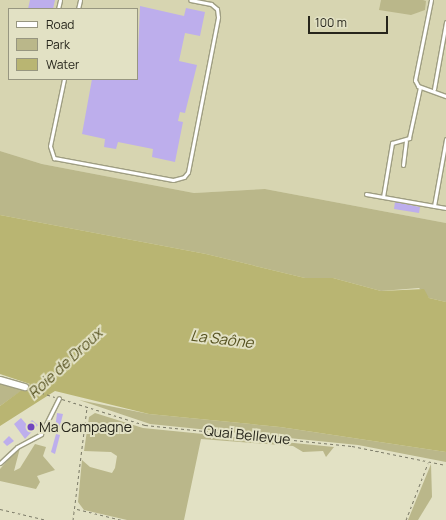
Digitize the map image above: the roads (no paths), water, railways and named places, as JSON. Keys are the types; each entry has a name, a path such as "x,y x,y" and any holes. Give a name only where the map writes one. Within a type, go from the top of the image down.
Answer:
{"street":[{"path":"0,380 25,387"}],"lane":[{"path":"64,80 50,146 54,158 173,180 184,177 188,172 218,17 217,9 211,4 190,0"},
{"path":"402,165 406,140 420,87 415,76 431,0"},
{"path":"434,89 446,22"},
{"path":"420,87 434,89 446,96"},
{"path":"434,206 446,139"},
{"path":"383,197 392,143 406,140"},
{"path":"366,194 446,208"},
{"path":"0,463 17,447 41,434 59,398"}],"water":[{"path":"0,215 206,254 305,278 333,278 381,291 424,289 429,298 446,302 446,452 280,427 149,414 55,391 0,426 0,406 30,384 0,374"}],"place":[{"name":"Ma Campagne","path":"31,427"}],"water label":[{"name":"La Saône","path":"222,339"},
{"name":"Roie de Droux","path":"65,363"}]}
